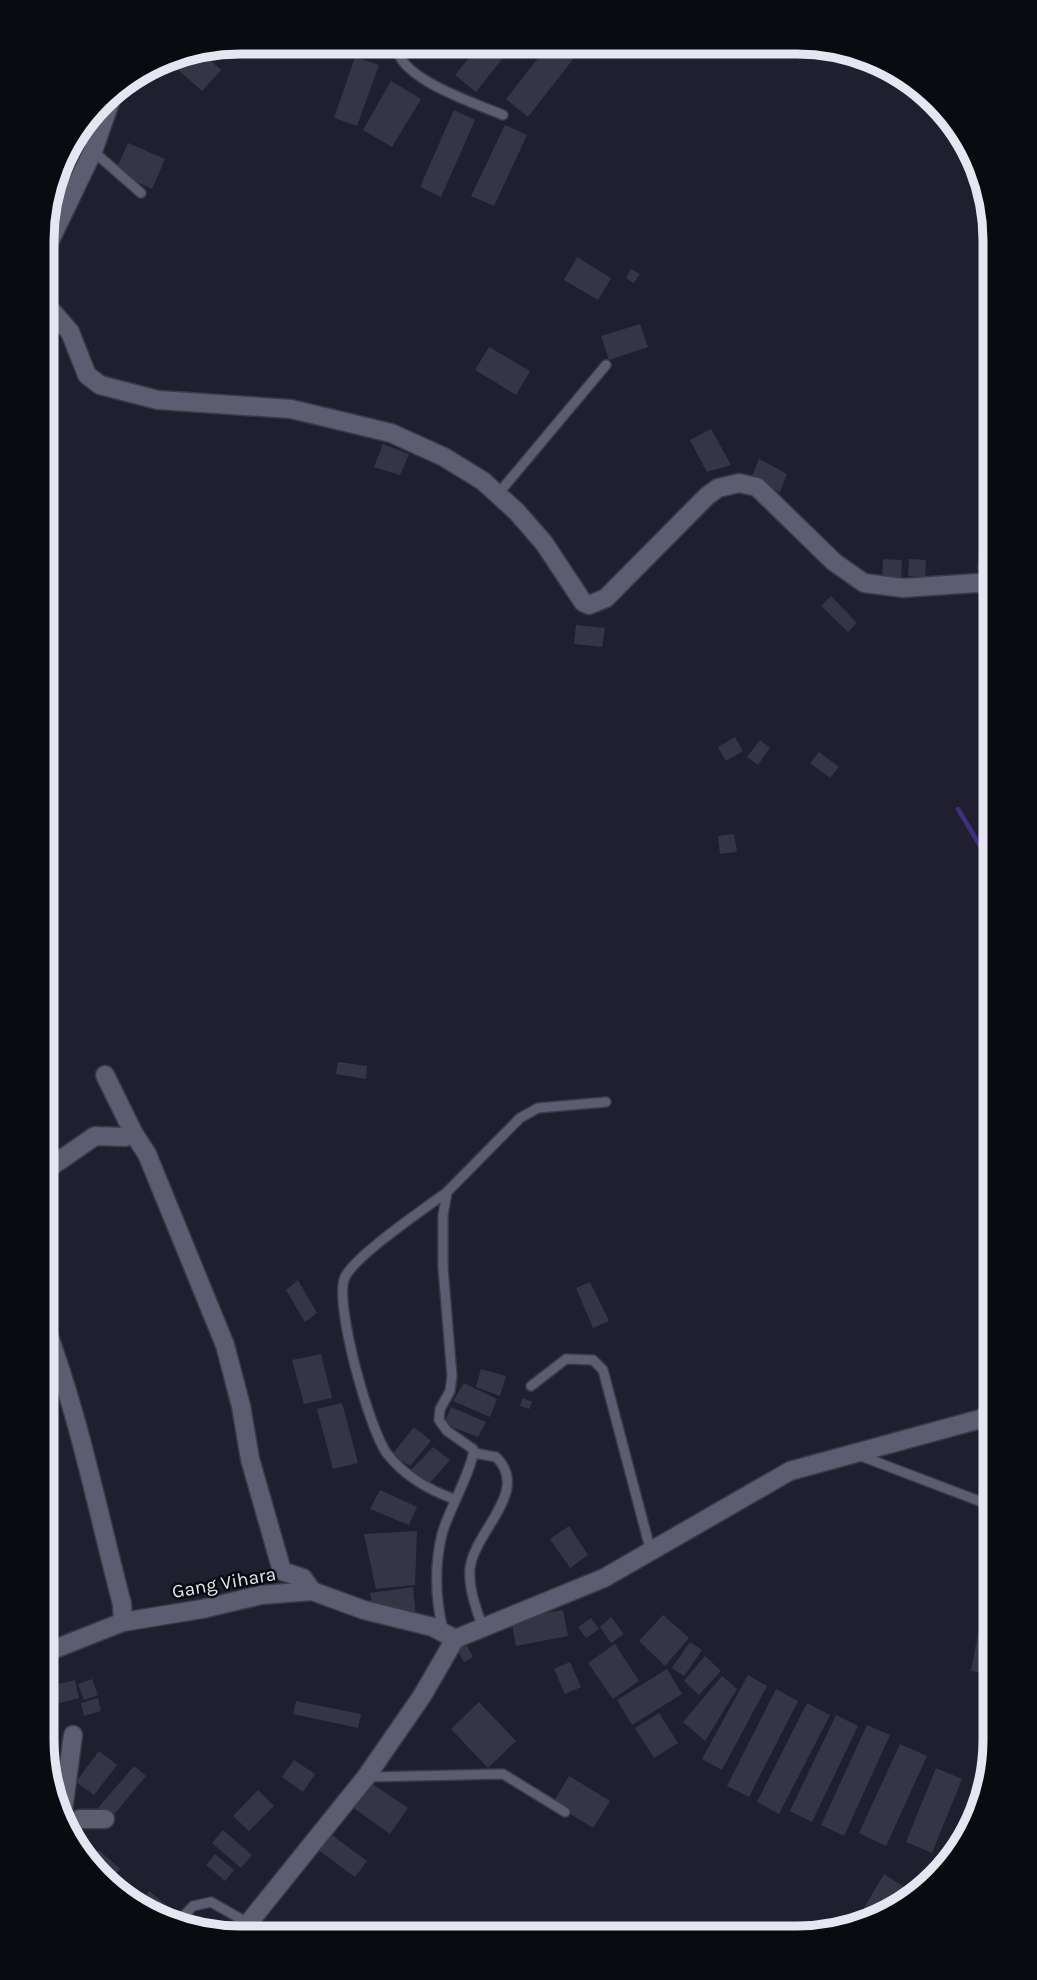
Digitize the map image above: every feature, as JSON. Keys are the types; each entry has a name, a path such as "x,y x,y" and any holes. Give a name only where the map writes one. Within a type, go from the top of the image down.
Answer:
{"street":[{"path":"55,231 93,151 107,111"},
{"path":"54,314 70,332 87,375 100,385 158,400 275,407 372,428 444,457 498,494 534,530 578,595 589,604 606,598 707,496 718,488 739,483 757,487 834,562 864,583 885,587 983,584"},
{"path":"105,1075 146,1154 225,1346 241,1406 250,1459 282,1571 303,1577 312,1591"},
{"path":"54,1164 95,1136 125,1137 134,1134"},
{"path":"54,1365 113,1566 125,1615 122,1622"},
{"path":"246,1926 366,1777 422,1696 449,1635 482,1626 604,1578 773,1480 797,1469 982,1418"},
{"name":"Gang Vihara","path":"54,1649 122,1622 202,1609 261,1595 312,1591 449,1635"},
{"path":"64,1801 74,1735"},
{"path":"73,1823 80,1819 105,1819"}],"lane":[{"path":"397,54 403,65 436,86 503,115"},
{"path":"93,151 141,193"},
{"path":"498,494 606,365"},
{"path":"454,1499 432,1491 409,1475 387,1454 378,1438 356,1368 340,1290 350,1268 447,1192 531,1110 606,1102"},
{"path":"447,1192 442,1248 451,1385 440,1409 439,1420 442,1427 470,1446 474,1453 474,1462 454,1499 443,1532 435,1579 449,1635"},
{"path":"531,1386 566,1359 593,1360 603,1370 651,1552"},
{"path":"474,1453 496,1457 508,1473 509,1483 502,1505 480,1537 470,1568 473,1598 482,1626"},
{"path":"853,1453 982,1502"},
{"path":"366,1777 503,1774 565,1812"},
{"path":"183,1916 193,1906 211,1902 238,1926"}],"building":[{"path":"472,54 506,54 476,92 455,75"},
{"path":"541,54 569,54 574,58 528,117 506,99"},
{"path":"355,57 379,65 357,126 334,118"},
{"path":"208,58 221,70 202,91 174,66"},
{"path":"391,81 421,99 392,147 363,130"},
{"path":"454,110 475,120 441,197 420,187"},
{"path":"505,125 527,135 494,206 471,196"},
{"path":"128,143 165,159 152,189 115,172"},
{"path":"577,257 611,278 598,300 564,280"},
{"path":"631,269 640,274 634,283 626,278"},
{"path":"640,324 648,347 609,360 601,336"},
{"path":"489,347 530,371 516,395 475,370"},
{"path":"711,429 731,465 707,472 690,440"},
{"path":"383,444 409,454 400,475 374,467"},
{"path":"759,459 787,474 780,492 751,479"},
{"path":"979,554 983,554 983,570 977,569"},
{"path":"883,559 902,560 901,583 882,582"},
{"path":"909,559 926,560 925,577 908,576"},
{"path":"831,596 857,623 848,632 821,606"},
{"path":"576,625 605,628 602,647 574,644"},
{"path":"735,737 743,751 726,761 718,747"},
{"path":"760,740 770,748 758,765 747,757"},
{"path":"819,752 839,767 830,778 810,763"},
{"path":"734,834 737,852 720,854 718,836"},
{"path":"338,1062 367,1066 366,1079 336,1074"},
{"path":"298,1280 317,1313 305,1322 286,1290"},
{"path":"590,1282 609,1321 593,1328 576,1288"},
{"path":"321,1354 332,1398 304,1404 292,1360"},
{"path":"481,1369 506,1376 500,1396 476,1387"},
{"path":"464,1383 497,1399 490,1417 453,1401"},
{"path":"523,1398 532,1402 529,1409 520,1406"},
{"path":"342,1403 358,1463 333,1469 317,1409"},
{"path":"451,1407 486,1422 478,1437 444,1424"},
{"path":"414,1427 431,1441 410,1466 392,1455"},
{"path":"433,1447 450,1460 426,1487 409,1472"},
{"path":"380,1490 417,1507 409,1525 370,1509"},
{"path":"569,1526 588,1555 570,1568 550,1539"},
{"path":"417,1531 415,1585 376,1589 364,1534"},
{"path":"413,1587 416,1618 373,1609 370,1593"},
{"path":"563,1610 568,1636 516,1646 511,1619"},
{"path":"982,1612 982,1673 971,1671"},
{"path":"663,1615 689,1638 665,1666 639,1641"},
{"path":"611,1617 624,1634 611,1643 600,1627"},
{"path":"591,1618 599,1629 586,1638 578,1627"},
{"path":"690,1642 702,1650 684,1676 672,1668"},
{"path":"466,1644 473,1657 464,1662 457,1650"},
{"path":"615,1644 639,1681 613,1699 588,1663"},
{"path":"705,1656 721,1671 699,1695 684,1681"},
{"path":"570,1662 581,1687 565,1694 554,1669"},
{"path":"667,1669 682,1694 632,1725 617,1700"},
{"path":"748,1675 767,1686 722,1770 702,1759"},
{"path":"722,1676 737,1689 705,1741 683,1722"},
{"path":"92,1679 98,1695 84,1700 78,1684"},
{"path":"75,1680 79,1698 54,1704 54,1685"},
{"path":"776,1689 798,1701 749,1797 727,1786"},
{"path":"98,1698 101,1711 84,1716 81,1703"},
{"path":"296,1701 361,1714 358,1728 293,1714"},
{"path":"479,1702 516,1741 488,1768 451,1729"},
{"path":"807,1703 830,1715 779,1814 757,1802"},
{"path":"659,1713 678,1743 654,1758 635,1728"},
{"path":"836,1715 858,1726 812,1822 790,1811"},
{"path":"867,1725 890,1735 844,1836 821,1825"},
{"path":"900,1744 927,1756 886,1846 859,1833"},
{"path":"99,1751 117,1765 94,1795 76,1782"},
{"path":"294,1760 315,1774 303,1792 282,1777"},
{"path":"134,1766 146,1776 111,1818 98,1808"},
{"path":"936,1768 962,1779 932,1853 906,1842"},
{"path":"569,1776 610,1801 593,1828 553,1803"},
{"path":"368,1781 408,1808 390,1834 351,1806"},
{"path":"258,1790 274,1806 249,1831 233,1816"},
{"path":"223,1830 252,1855 241,1868 212,1843"},
{"path":"329,1833 367,1861 355,1877 317,1849"},
{"path":"99,1850 120,1869 114,1876 95,1855"},
{"path":"215,1854 234,1870 225,1881 206,1865"},
{"path":"884,1874 904,1887 900,1894 890,1901 861,1913"},
{"path":"149,1891 175,1912 169,1912 143,1898"}],"waterway":[{"path":"958,809 983,850"}]}
